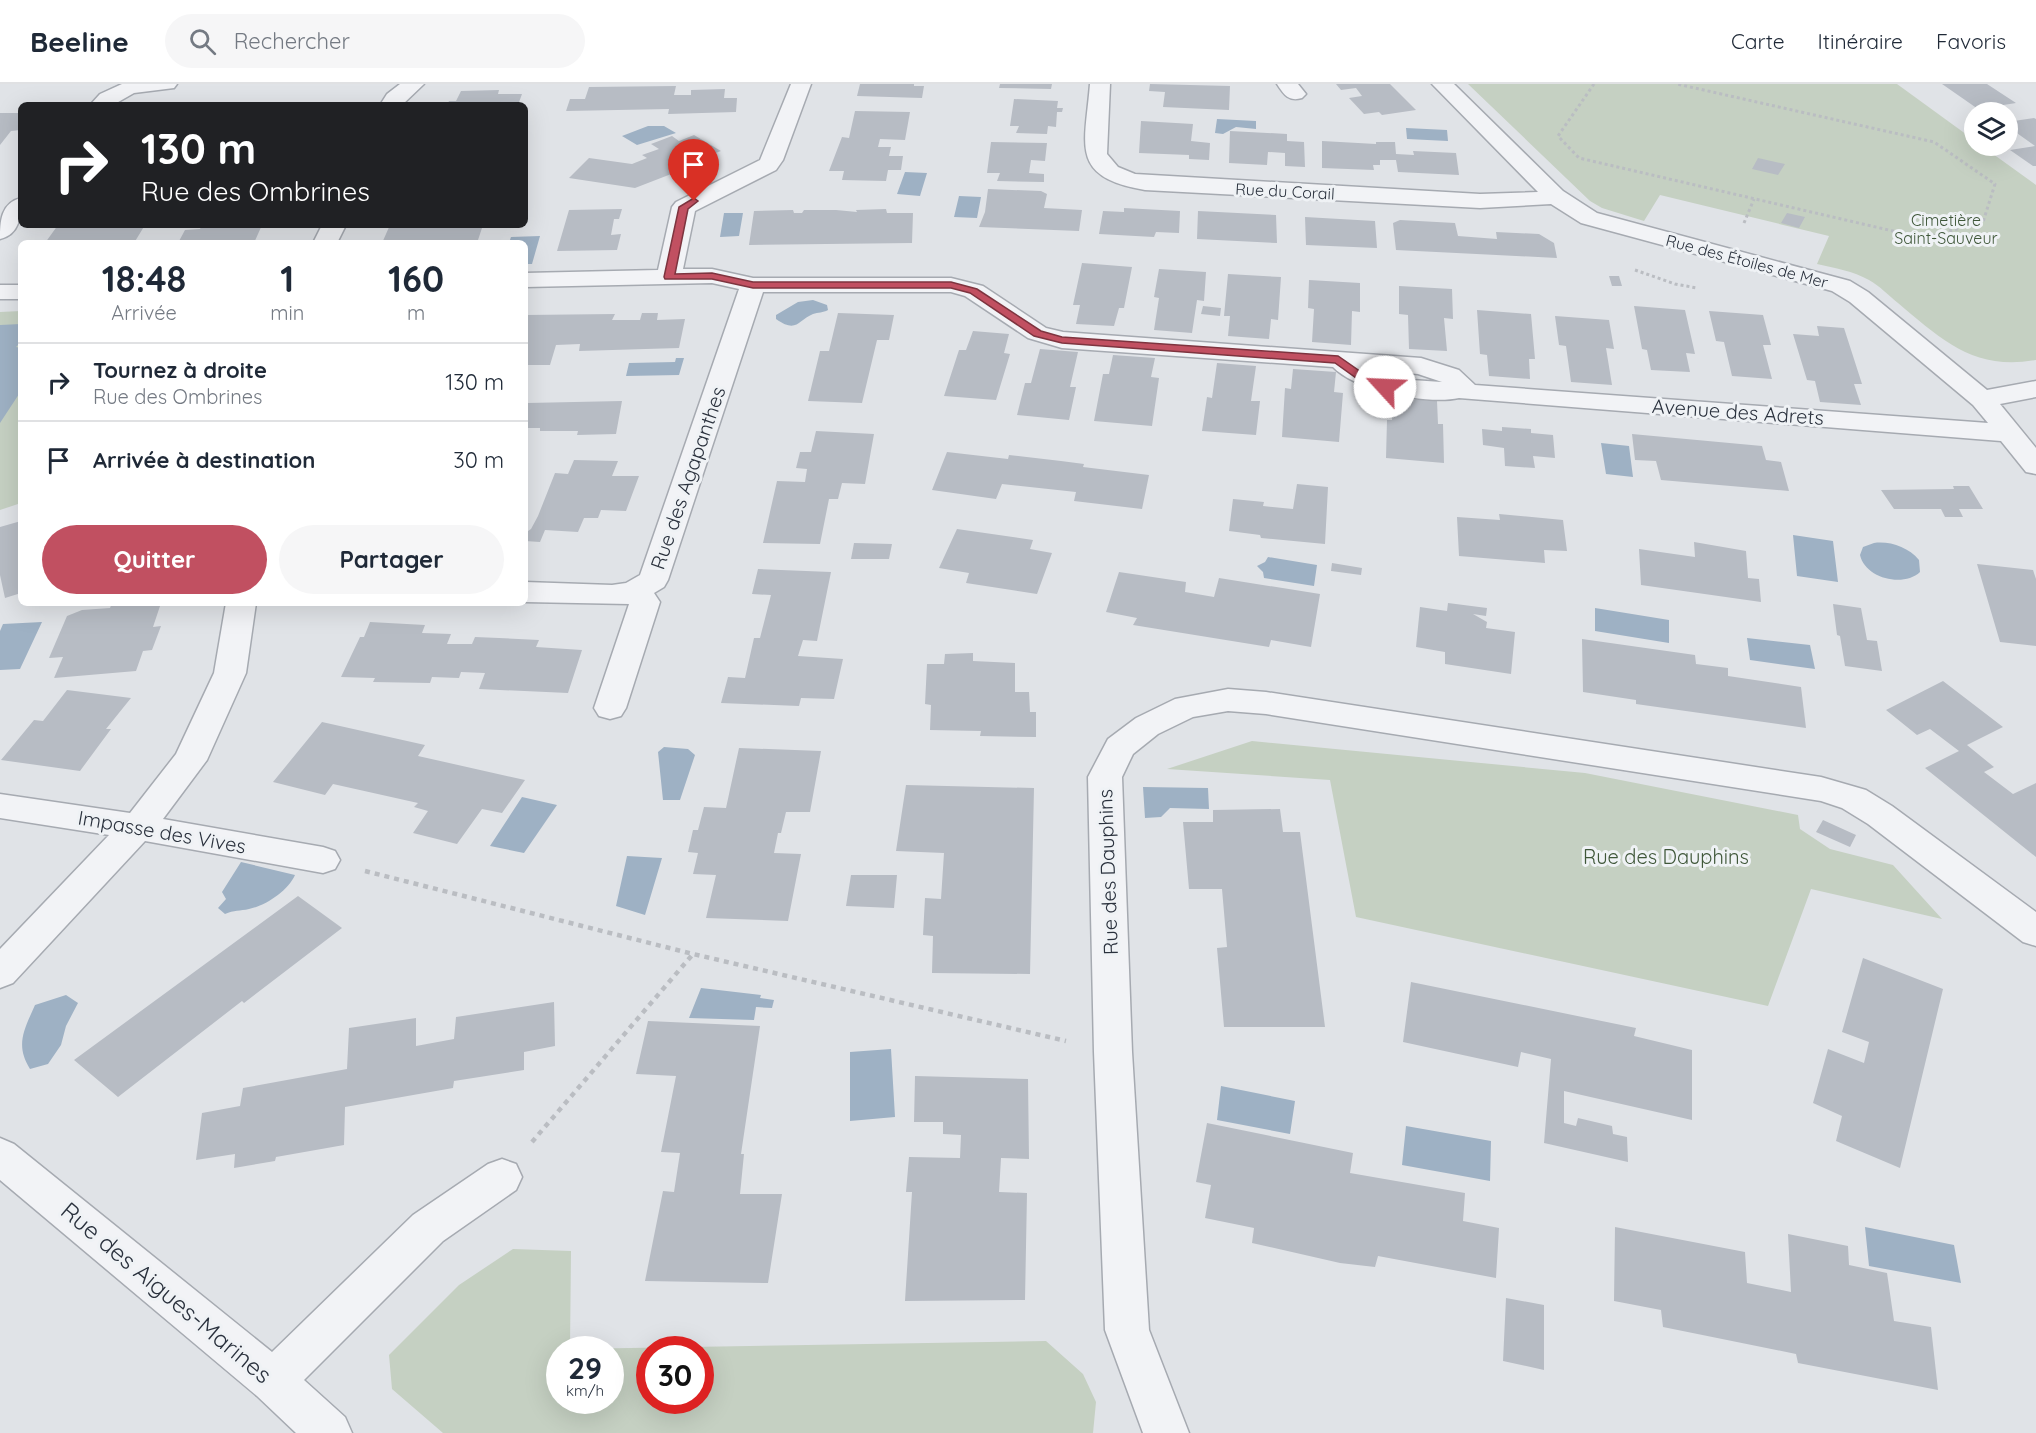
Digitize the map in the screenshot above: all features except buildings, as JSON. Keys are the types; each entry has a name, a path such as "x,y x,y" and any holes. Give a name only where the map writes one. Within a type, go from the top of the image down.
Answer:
{"street":[{"path":"104,102 124,90 143,85 167,84"},
{"path":"390,96 414,84"},
{"path":"669,277 684,207 768,165 772,160 801,84"},
{"name":"Rue du Corail","path":"1100,84 1096,154 1099,163 1112,174 1129,180 1146,183 1480,201 1538,199 1555,196"},
{"name":"Rue des Étoiles de Mer","path":"1442,84 1555,196 1577,212 1605,224 1841,286 1859,297 1982,399 2007,433 2036,466"},
{"path":"0,232 18,209"},
{"name":"Avenue des Adrets","path":"528,279 712,276 753,285 951,285 974,291 1037,333 1062,340 1338,360 1363,378 1385,387 2007,433"},
{"name":"Rue des Agapanthes","path":"528,592 612,596 634,592 652,580 753,285"},
{"path":"0,292 18,292"},
{"path":"1982,399 2036,390"},
{"path":"610,708 645,602 634,592"},
{"path":"0,973 138,826 190,760 230,673 241,606"},
{"name":"Rue des Dauphins","path":"1166,1433 1127,1330 1113,1052 1105,777 1120,747 1147,726 1186,706 1228,700 1266,703 1821,789 1854,799 1880,815 2036,932"},
{"name":"Impasse des Vives","path":"0,806 138,826 323,860"},
{"name":"Rue des Aigues-Marines","path":"0,1156 273,1381 329,1433"},
{"path":"273,1381 428,1228 502,1177"}],"path":[{"path":"1594,84 1558,136 1579,158 1923,238 1983,222 1995,184 1934,142 1677,84"},
{"path":"323,860 693,954 1113,1052"},
{"path":"502,1177 693,954"}],"green space":[{"name":"Cimetière Saint-Sauveur","path":"1468,84 1897,84 1964,133 1964,156 1996,156 2036,185 2036,360 1994,361 1960,350 1929,329 1869,280 1850,272 1817,264 1829,236 1660,195 1644,221 1602,208 1590,201"},
{"path":"18,311 18,504 0,510 0,312"},
{"path":"1252,741 1585,773 1798,815 1800,829 1830,849 1893,865 1942,919 1811,889 1768,1006 1356,917 1330,780 1167,769"},
{"path":"513,1249 571,1251 570,1336 546,1336 546,1414 624,1414 624,1348 636,1348 636,1414 714,1414 714,1347 1046,1341 1083,1374 1096,1402 1093,1433 443,1433 392,1389 389,1355 459,1285"}],"water":[{"path":"1217,119 1256,121 1256,129 1236,127 1223,134 1215,133"},
{"path":"648,126 664,126 676,133 637,145 622,136"},
{"path":"1406,128 1447,130 1448,141 1407,139"},
{"path":"905,172 927,173 920,196 897,194"},
{"path":"959,196 981,197 977,218 954,217"},
{"path":"724,213 743,213 739,236 720,237"},
{"path":"540,236 532,264 528,264 528,240 510,240 511,237"},
{"path":"813,300 827,305 828,310 813,314 793,326 776,319 776,315 798,302"},
{"path":"18,324 18,345 16,347 18,347 18,396 0,423 0,325"},
{"path":"676,358 684,358 679,375 626,376 629,363 675,362"},
{"path":"1601,443 1629,446 1633,477 1606,474"},
{"path":"1793,535 1833,541 1838,582 1797,576"},
{"path":"1874,543 1892,544 1904,548 1919,560 1920,572 1913,577 1895,580 1869,570 1860,555 1863,547"},
{"path":"1268,557 1317,565 1314,586 1264,578 1263,572 1257,566 1265,562"},
{"path":"1595,608 1669,620 1669,643 1595,631"},
{"path":"42,622 20,669 0,670 0,631 3,624"},
{"path":"1747,638 1810,645 1815,669 1750,660"},
{"path":"664,747 688,749 695,755 680,800 663,800 658,752"},
{"path":"1143,787 1208,788 1209,809 1170,808 1161,817 1145,818"},
{"path":"522,797 557,805 524,853 490,846"},
{"path":"627,856 662,858 645,915 616,906"},
{"path":"241,862 295,875 282,892 269,901 246,910 225,914 218,908 226,899 222,892"},
{"path":"701,988 761,995 760,998 774,1000 772,1008 756,1007 754,1020 689,1018"},
{"path":"66,995 78,1003 66,1026 61,1045 48,1064 30,1069 25,1060 22,1045 35,1005"},
{"path":"891,1049 895,1117 850,1121 850,1052"},
{"path":"1221,1086 1295,1101 1290,1134 1217,1120"},
{"path":"1406,1126 1491,1141 1490,1181 1402,1165"},
{"path":"1865,1227 1954,1245 1961,1283 1869,1266"}],"route":[{"path":"694,201 684,207 669,277 712,276 753,285 951,285 974,291 1037,333 1062,340 1338,360 1363,378 1385,387"}]}
